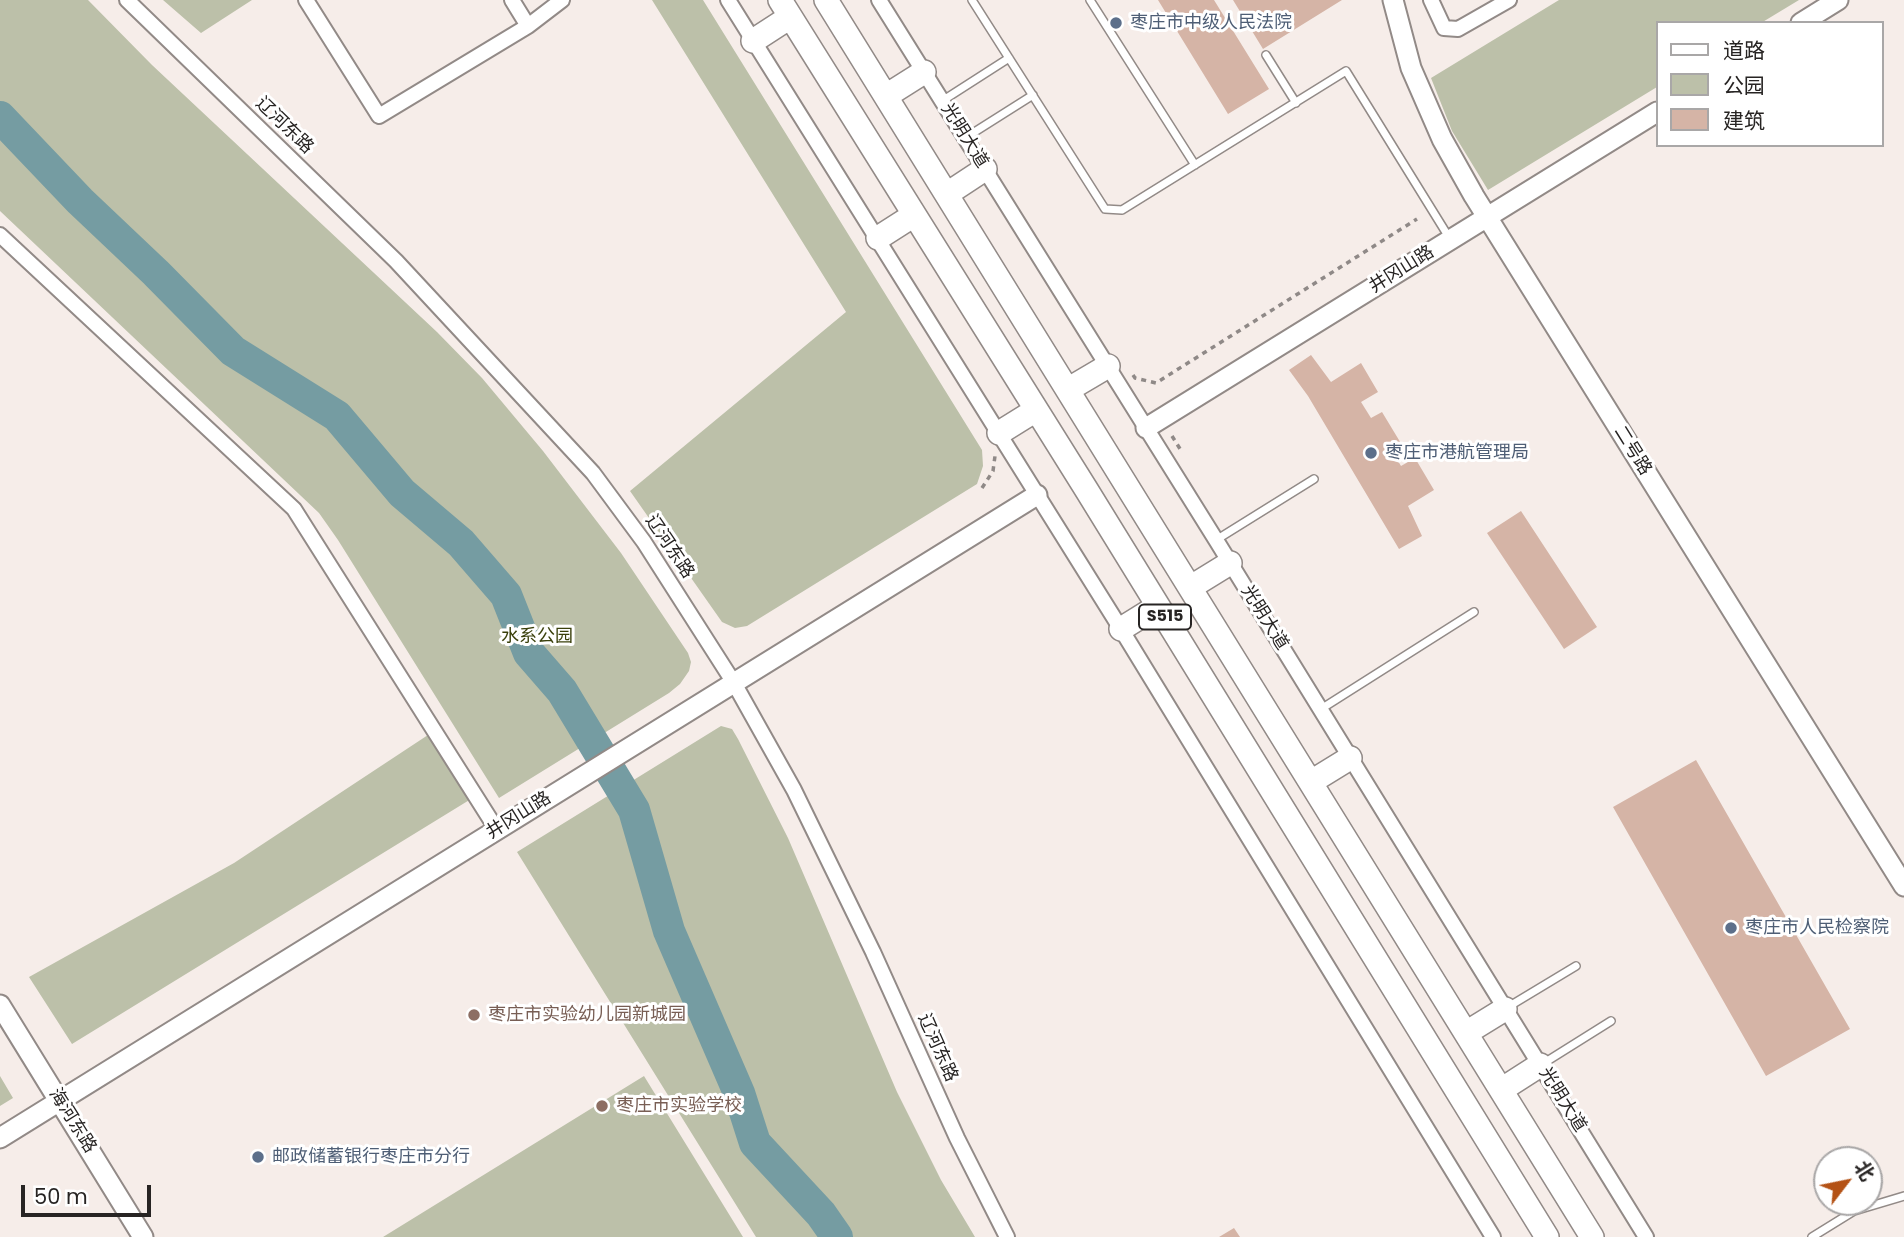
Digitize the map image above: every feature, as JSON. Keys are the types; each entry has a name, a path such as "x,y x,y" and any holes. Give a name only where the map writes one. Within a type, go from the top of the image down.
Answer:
{"main road":[{"name":"S515","path":"826,0 1592,1237"},
{"path":"753,41 785,8"},
{"name":"S515","path":"785,8 1547,1237"},
{"path":"886,96 924,72"},
{"path":"947,194 985,169"},
{"path":"878,239 914,215"},
{"path":"1069,390 1108,366"},
{"path":"997,443 1036,410"},
{"path":"1191,587 1230,562"},
{"path":"1121,629 1158,606"},
{"path":"1311,782 1350,758"},
{"path":"1466,1033 1505,1009"},
{"path":"1501,1090 1540,1066"}],"street":[{"name":"辽河东路","path":"127,0 396,261 593,473 643,542 734,683 794,790 873,952 957,1138 1007,1237"},
{"path":"306,0 379,116 528,26 562,0"},
{"path":"512,0 528,26"},
{"name":"S515","path":"728,0 878,239 997,443 1037,495 1121,629 1493,1237"},
{"name":"光明大道","path":"879,0 1230,562 1646,1237"},
{"name":"二号路","path":"1392,0 1411,68 1442,139 1487,217 1904,886"},
{"path":"1431,0 1444,28 1458,29 1509,0"},
{"path":"1804,21 1838,0"},
{"name":"井冈山路","path":"1146,428 1656,113"},
{"path":"0,235 293,509 497,830"},
{"name":"井冈山路","path":"0,1138 1037,495"},
{"name":"海河东路","path":"0,1006 143,1237"}],"lane":[{"path":"972,0 1105,209 1122,210 1346,71 1450,240"},
{"path":"1090,0 1195,165"},
{"path":"1266,55 1296,103"},
{"path":"942,101 1009,58"},
{"path":"965,138 1033,95"},
{"path":"1216,540 1314,479"},
{"path":"1321,709 1474,612"},
{"path":"1505,1009 1576,966"},
{"path":"1540,1066 1611,1021"},
{"path":"1812,1237 1854,1212 1904,1196"}],"path":[{"path":"1135,378 1156,383 1417,219"},
{"path":"982,488 993,471 997,443"}],"green space":[{"name":"水系公园","path":"0,0 88,0 152,65 437,332 482,378 543,451 621,553 688,653 691,662 689,671 680,684 499,798 319,513 0,211"},
{"path":"163,0 252,0 201,33"},
{"path":"652,0 703,0 982,450 983,466 977,484 747,626 735,628 722,622 630,491 846,312"},
{"path":"1559,0 1799,0 1764,21 1656,21 1656,88 1488,190 1452,131 1431,78"},
{"path":"721,726 732,729 738,739 788,838 897,1092 941,1180 975,1237 756,1237 517,852"},
{"path":"431,733 471,799 72,1044 29,977 234,863"},
{"path":"0,1076 13,1098 0,1106"},
{"name":"枣庄市实验学校","path":"644,1076 743,1237 383,1237"}],"building":[{"path":"1158,0 1214,0 1269,89 1228,114"},
{"path":"1233,0 1342,0 1263,49"},
{"path":"1311,355 1331,382 1361,363 1378,392 1361,402 1371,418 1382,412 1405,450 1395,456 1401,466 1415,458 1434,490 1408,506 1422,536 1399,549 1308,396 1289,370"},
{"path":"1521,511 1597,627 1564,649 1487,533"},
{"path":"1696,760 1850,1029 1766,1076 1613,807"},
{"path":"1234,1228 1240,1237 1219,1237"}],"waterway":[{"path":"0,117 80,201 233,351 337,416 402,493 461,543 506,595 529,653 562,691 634,810 669,931 739,1093 755,1143 821,1214 837,1237"}],"place":[{"name":"枣庄市中级人民法院","path":"1116,23"},
{"name":"枣庄市港航管理局","path":"1371,453"},
{"name":"枣庄市人民检察院","path":"1731,928"},
{"name":"枣庄市实验幼儿园新城园","path":"474,1015"},
{"name":"枣庄市实验学校","path":"602,1106"},
{"name":"邮政储蓄银行枣庄市分行","path":"258,1157"}]}
